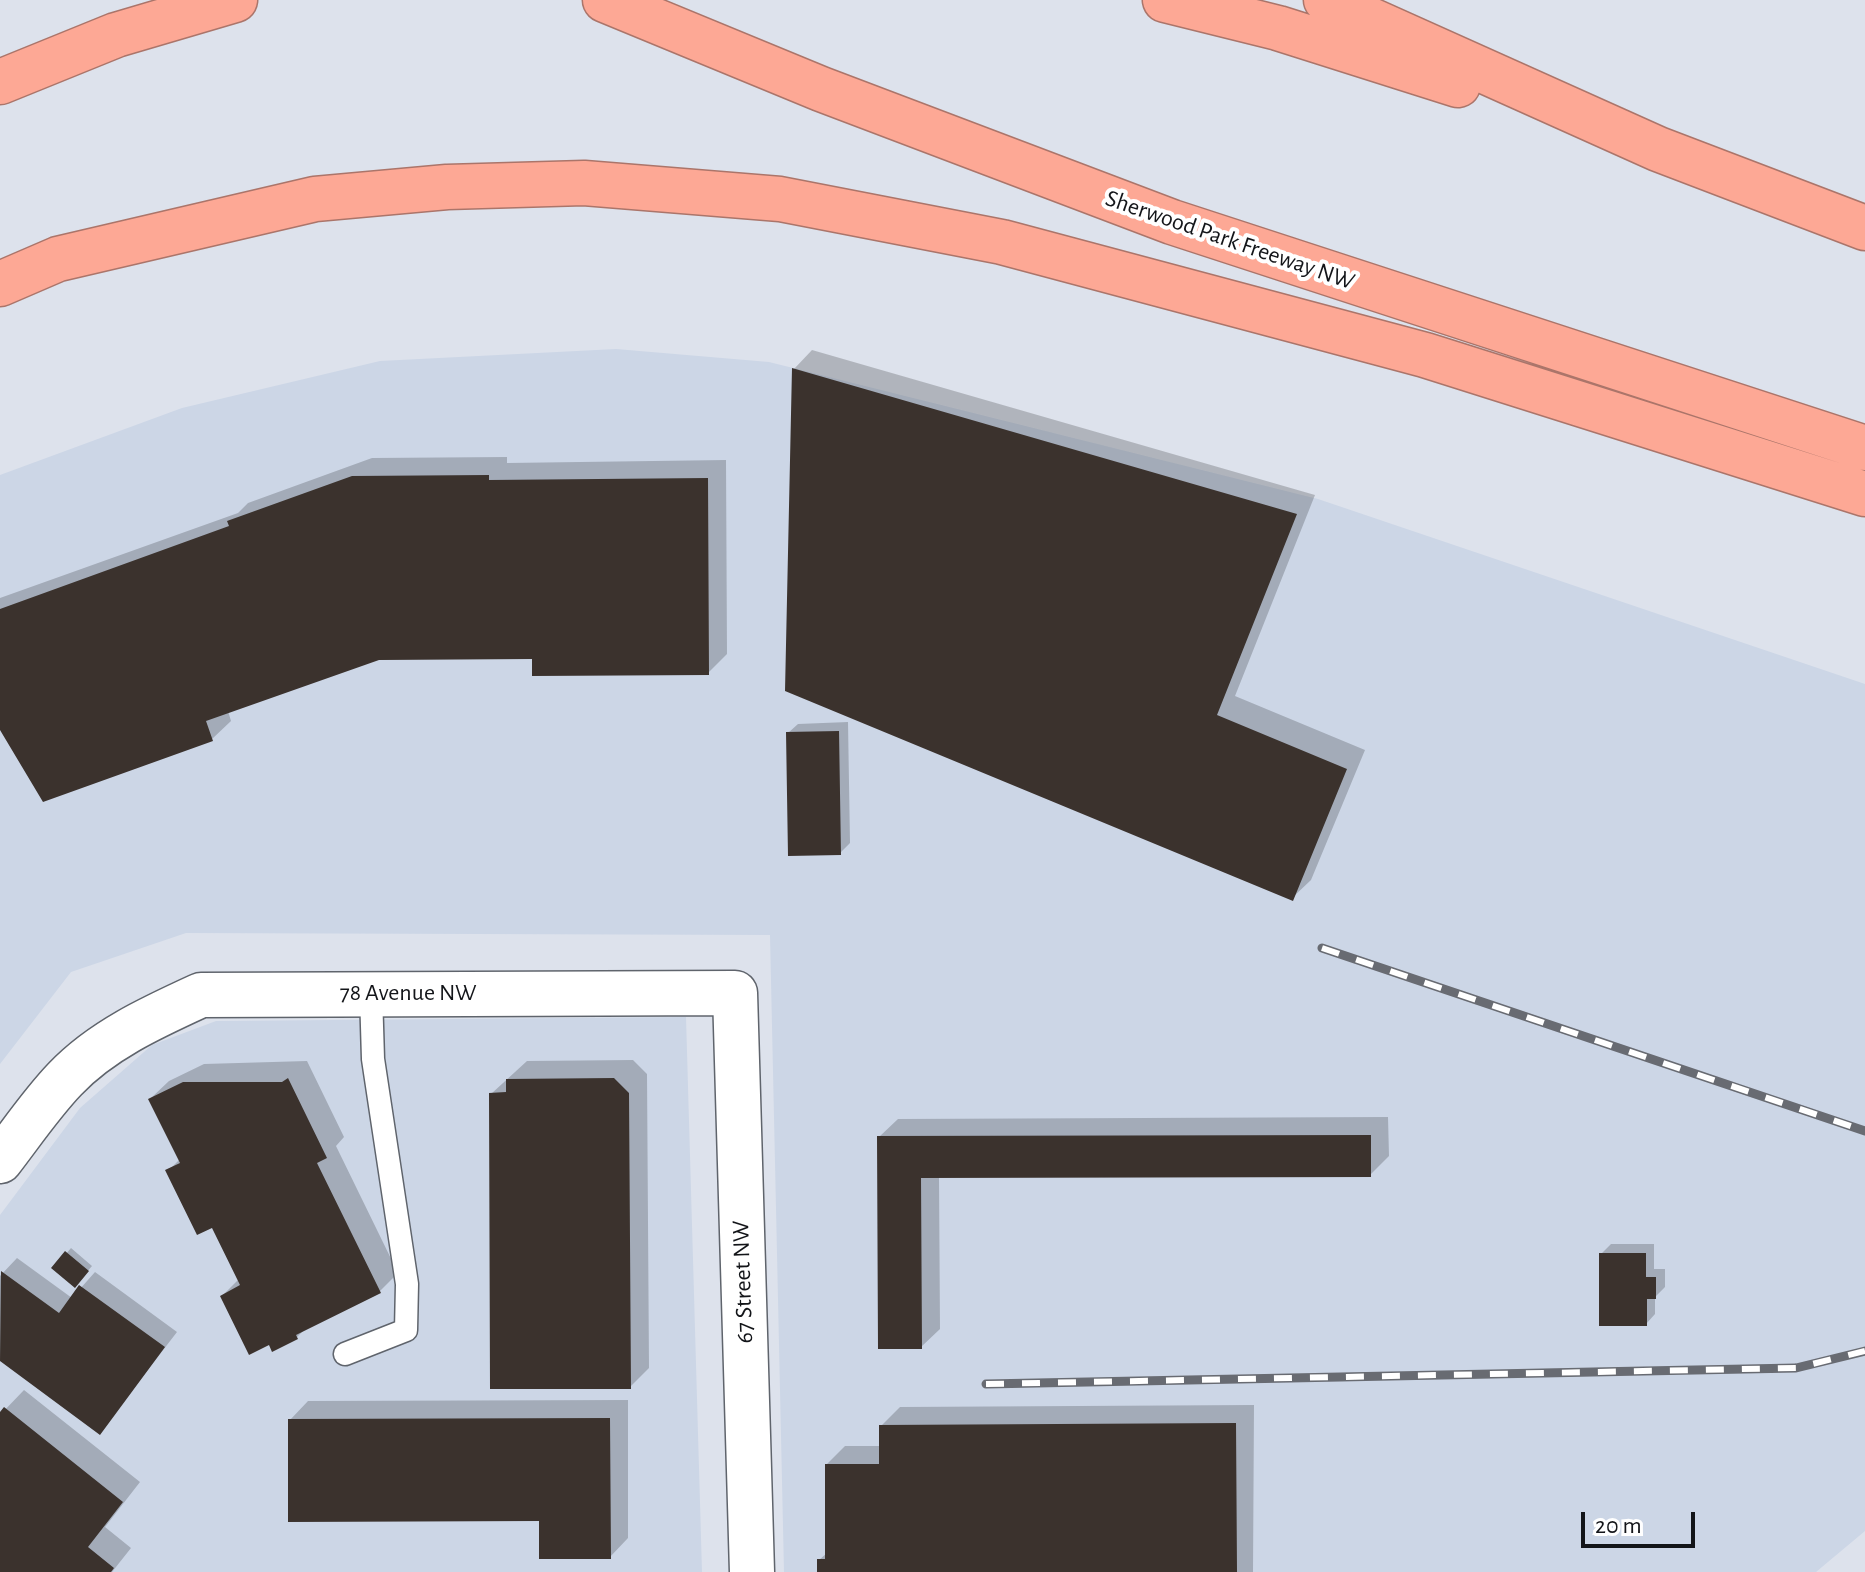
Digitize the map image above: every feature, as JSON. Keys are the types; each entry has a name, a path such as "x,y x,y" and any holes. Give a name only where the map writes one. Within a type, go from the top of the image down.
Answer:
{"highway":[{"path":"0,82 116,35 235,0"},
{"name":"Sherwood Park Freeway NW","path":"605,0 821,89 1172,222 1865,448"},
{"path":"1165,0 1278,28 1658,149 1865,228"},
{"path":"1326,0 1658,149"},
{"path":"0,284 58,259 315,199 447,187 584,183 780,199 1002,242 1425,355 1865,494"}],"street":[{"name":"78 Avenue NW","path":"0,1161 65,1078 97,1051 146,1021 201,995 735,993"},
{"name":"67 Street NW","path":"735,993 752,1572"}],"lane":[{"path":"345,1354 406,1330 407,1284 373,1059 371,993"}],"shaded area":[{"path":"616,349 769,362 1318,499 1865,684 1865,1531 1816,1572 784,1572 770,935 186,933 71,972 0,1064 0,475 182,408 380,361"},
{"path":"686,1017 702,1572 0,1572 0,1215 80,1108 152,1045 216,1021"}],"building":[{"path":"792,368 1297,514 1217,715 1347,769 1293,901 785,691"},
{"path":"489,475 489,480 708,478 709,675 532,676 532,659 379,660 206,721 213,741 43,802 0,730 0,609 229,526 227,521 352,476"},
{"path":"839,731 841,855 788,856 786,732"},
{"path":"288,1078 327,1158 317,1163 381,1293 296,1335 298,1339 272,1352 269,1345 249,1355 220,1296 240,1285 212,1228 197,1235 165,1170 180,1163 148,1099 183,1082 282,1082"},
{"path":"614,1078 629,1093 631,1389 490,1389 489,1093 506,1092 506,1079"},
{"path":"1371,1135 1371,1177 921,1178 922,1349 878,1349 877,1136"},
{"path":"65,1251 89,1271 75,1288 51,1268"},
{"path":"1599,1253 1646,1253 1646,1277 1656,1277 1656,1299 1647,1299 1647,1326 1599,1326"},
{"path":"1,1271 59,1313 79,1285 165,1347 100,1435 0,1361"},
{"path":"4,1407 123,1502 88,1547 114,1568 111,1572 0,1572 0,1412"},
{"path":"610,1418 611,1559 539,1559 539,1521 288,1522 288,1419"},
{"path":"1236,1423 1237,1572 817,1572 817,1559 825,1559 825,1464 879,1464 879,1425"}],"railway":[{"path":"1322,948 1865,1131"},
{"path":"986,1384 1796,1368 1865,1351"}]}
